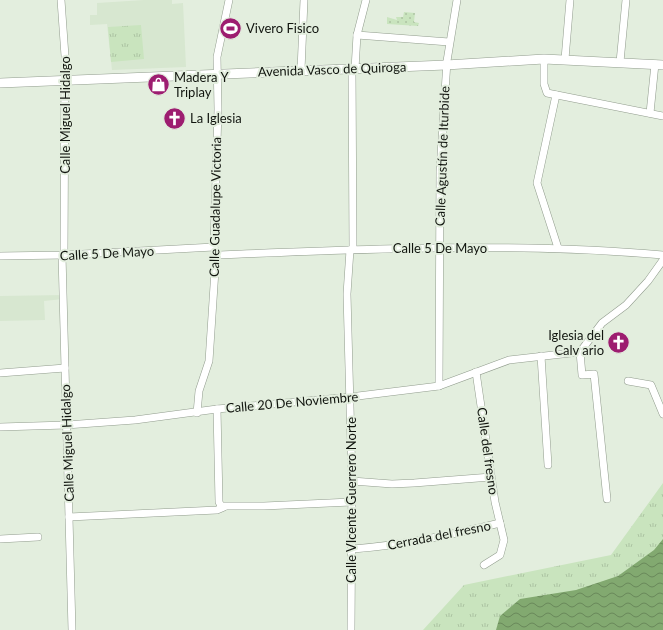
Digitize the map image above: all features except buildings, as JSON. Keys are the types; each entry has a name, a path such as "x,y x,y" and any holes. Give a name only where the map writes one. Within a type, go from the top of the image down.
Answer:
{"street":[{"name":"Calle Miguel Hidalgo","path":"61,0 65,81 63,255 64,368 72,630"},
{"name":"Calle Guadalupe Victoria","path":"198,413 199,391 209,361 216,255 214,247 218,74 217,57 229,0"},
{"path":"301,70 304,0"},
{"name":"Calle VIcente Guerrero Norte","path":"351,630 353,549 351,502 352,481 346,294 351,249 353,69 357,35 366,0"},
{"name":"Calle Agustín de Iturbide","path":"439,386 440,171 446,65 457,0"},
{"path":"565,59 570,0"},
{"path":"620,62 626,0"},
{"path":"357,35 449,42"},
{"name":"Avenida Vasco de Quiroga","path":"0,83 446,65 544,59 659,64"},
{"path":"544,59 544,86 547,93 663,116"},
{"path":"650,113 659,64"},
{"path":"556,95 537,183 558,248"},
{"name":"Calle 5 De Mayo","path":"0,256 63,255 214,247"},
{"name":"Calle 5 De Mayo","path":"216,255 439,247 558,248 663,255"},
{"path":"607,499 594,374 582,375 580,352 602,323 626,304 648,281 663,260"},
{"name":"Calle 20 De Noviembre","path":"0,427 66,425 135,420 198,413 217,409 350,397 439,386 509,360 580,352"},
{"path":"541,356 548,465"},
{"path":"0,373 64,368"},
{"name":"Calle del fresno","path":"476,372 491,477 504,540 500,555 484,564"},
{"path":"628,382 651,385 663,414"},
{"path":"217,409 222,506"},
{"path":"352,481 399,484 491,477"},
{"path":"69,517 217,510 222,506 351,502"},
{"name":"Cerrada del fresno","path":"353,549 396,546 501,526"},
{"path":"0,539 38,537"}],"shaded area":[{"path":"172,0 172,4 183,3 186,67 112,70 107,24 90,25 90,15 97,15 97,3"},
{"path":"65,295 63,299 44,301 45,320 0,321 0,296"}],"green space":[{"path":"404,12 415,13 414,22 419,23 418,26 387,24 387,17 397,20 396,17 403,17"},
{"path":"141,25 144,59 111,62 108,27"},
{"path":"663,483 663,630 423,630 464,585 611,555"}],"water":[{"path":"663,539 663,630 496,630 500,616 520,599 576,590 618,576 654,550"}],"place":[{"name":"Vivero Fisico","path":"230,28"},
{"name":"Madera Y Triplay","path":"158,84"},
{"name":"La Iglesia","path":"175,118"},
{"name":"Iglesia del Calv ario","path":"619,342"}]}
